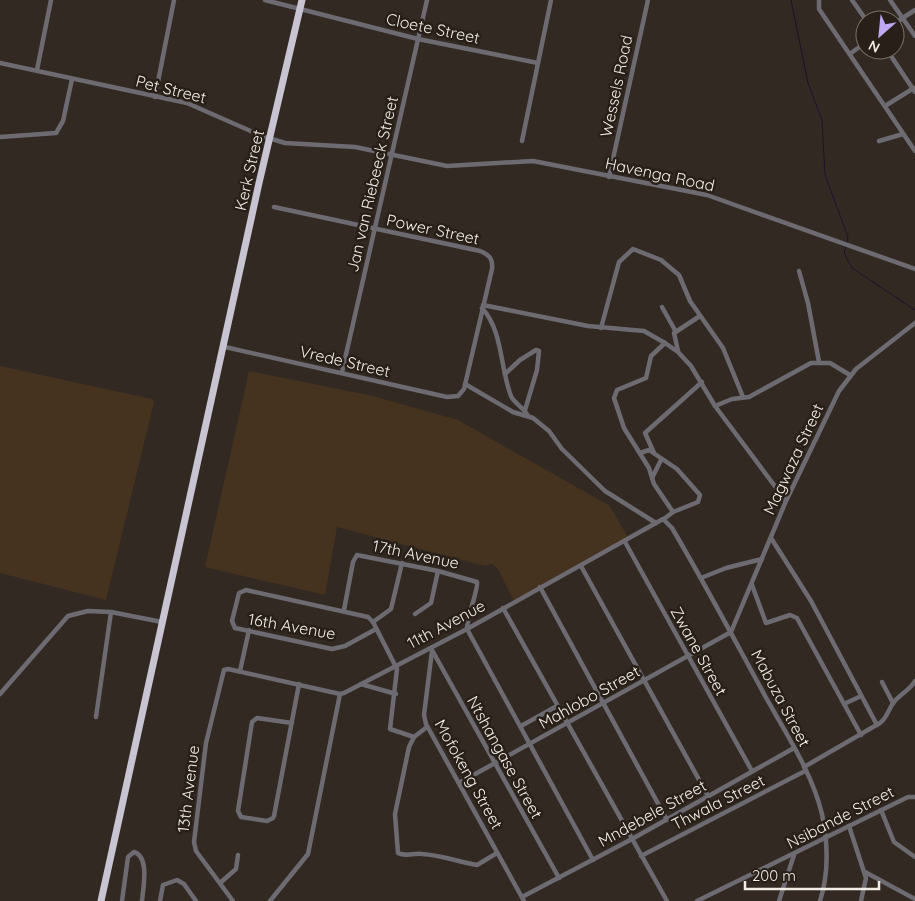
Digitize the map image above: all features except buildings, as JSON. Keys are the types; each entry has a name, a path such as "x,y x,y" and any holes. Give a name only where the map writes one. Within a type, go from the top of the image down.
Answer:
{"highway":[{"name":"Kerk Street","path":"101,901 225,346 259,183 302,0"}],"street":[{"path":"37,70 51,0"},
{"path":"156,97 174,0"},
{"name":"Cloete Street","path":"265,0 418,38 538,63"},
{"name":"Jan van Riebeeck Street","path":"342,372 427,0"},
{"path":"522,141 551,0"},
{"name":"Wessels Road","path":"609,177 648,0"},
{"path":"819,0 818,5 822,13 851,53 915,151"},
{"path":"905,22 915,36"},
{"path":"851,53 855,50"},
{"path":"885,106 914,89 894,60"},
{"name":"Pet Street","path":"0,63 196,106 270,139 294,145 355,147 391,154"},
{"path":"0,137 56,133 62,121 72,79"},
{"path":"879,141 903,134"},
{"name":"Havenga Road","path":"391,154 454,166 533,161 712,197 915,269"},
{"name":"Power Street","path":"274,207 480,251 489,255 492,263 483,306"},
{"path":"601,328 618,262 633,249 656,257 675,271 682,280 690,301 723,348 743,398"},
{"path":"798,271 808,303 819,362"},
{"path":"483,306 601,328 619,330 626,328 644,331 665,343 678,352 702,382 715,406 786,501"},
{"path":"483,306 492,324 512,398 528,416"},
{"path":"483,306 465,384 513,412 528,416 549,431 558,444 606,491 656,523"},
{"path":"662,307 676,332"},
{"path":"678,352 673,336 700,316"},
{"name":"Magwaza Street","path":"731,632 786,501 828,410 850,375 870,357 915,323"},
{"path":"665,343 651,356 644,379 621,388 614,396 622,423 673,512"},
{"name":"Vrede Street","path":"225,346 447,397 460,394 465,384"},
{"path":"505,374 536,350 539,352 537,370 524,410"},
{"path":"715,406 732,399 749,396 804,366 819,362 836,365 850,375"},
{"path":"654,454 645,433 702,382"},
{"path":"640,453 646,450 661,460 652,478"},
{"name":"11th Avenue","path":"340,694 431,649 656,523 666,520 673,512 699,502 700,495 677,469 661,460"},
{"name":"Mabuza Street","path":"666,520 731,632 804,769 821,813 825,838 826,877 820,901"},
{"path":"771,538 811,601 877,725 887,716 893,703 915,681"},
{"name":"Zwane Street","path":"625,542 752,771"},
{"name":"17th Avenue","path":"344,610 355,556 359,555 471,579 478,584 468,613 467,629"},
{"path":"701,578 726,568 762,559"},
{"path":"402,563 391,609 373,622 396,666 396,694 390,730 414,737"},
{"path":"581,566 708,796"},
{"path":"415,614 431,603 438,571"},
{"path":"751,585 766,624 790,615 796,616 861,735"},
{"path":"540,587 601,704 666,820"},
{"name":"16th Avenue","path":"373,622 364,615 344,610 243,590 238,596 232,623 235,628 332,649 345,646 376,629"},
{"path":"503,608 667,901"},
{"path":"0,694 68,616 88,611 111,612 162,622"},
{"path":"96,717 111,612"},
{"path":"467,629 593,860"},
{"path":"249,630 240,671 340,694 308,854 270,901"},
{"name":"Mahlobo Street","path":"459,782 731,632"},
{"name":"Mofokeng Street","path":"431,649 424,715 427,727 523,899"},
{"name":"Ntshangase Street","path":"431,649 493,764 559,878"},
{"name":"13th Avenue","path":"233,901 196,851 194,842 206,743 224,670 240,671"},
{"path":"882,682 893,703"},
{"path":"292,723 256,718 252,722 238,812 241,817 266,821 274,818 300,684"},
{"path":"361,684 396,694"},
{"path":"844,704 861,696"},
{"path":"521,726 557,706"},
{"name":"Thwala Street","path":"641,856 804,769 877,725"},
{"path":"427,727 414,737 409,747 396,814 398,853 403,855 416,853 440,856 478,865 498,853"},
{"name":"Mndebele Street","path":"523,899 794,748"},
{"name":"Nsibande Street","path":"697,901 881,810 914,797"},
{"path":"881,810 894,842 915,857"},
{"path":"849,826 865,872 866,885 862,901"},
{"path":"122,901 128,857 134,852 139,854 142,862 142,901"},
{"path":"779,901 794,854"},
{"path":"220,883 236,869 238,855"},
{"path":"865,872 915,899"},
{"path":"160,901 163,885 176,880 184,884 194,900"}],"shaded area":[{"path":"0,366 152,399 154,402 106,600 0,573"},
{"path":"249,371 373,396 458,420 610,506 629,539 515,603 498,569 492,564 485,566 337,527 325,595 205,567"}],"waterway":[{"path":"791,0 808,83 822,120 825,175 848,237 847,243"},
{"path":"846,247 844,253 852,268 915,310"}]}
